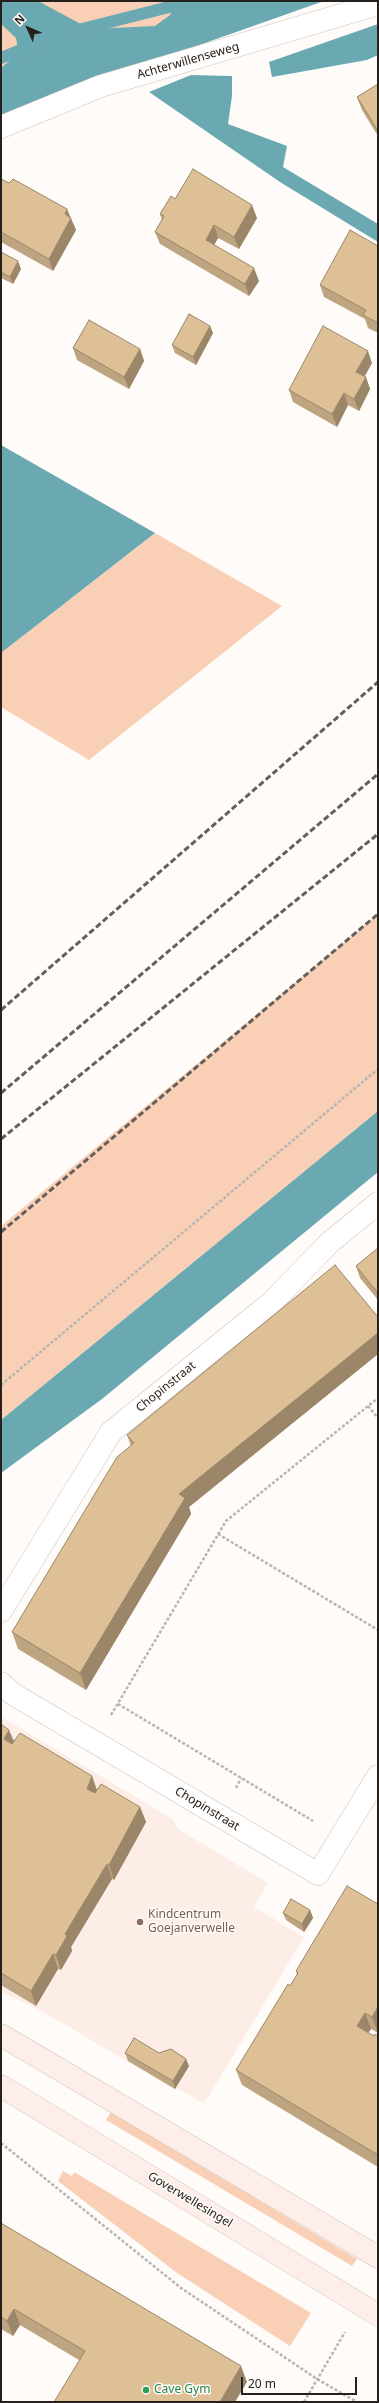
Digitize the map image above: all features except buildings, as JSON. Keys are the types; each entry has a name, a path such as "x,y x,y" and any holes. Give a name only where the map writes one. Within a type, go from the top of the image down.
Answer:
{"main road":[{"path":"1,2035 378,2257"},
{"name":"Goverwellesingel","path":"1,2086 378,2315"}],"street":[{"name":"Achterwillenseweg","path":"1,127 100,86 378,4"},
{"name":"Chopinstraat","path":"1,1611 111,1432 272,1302 329,1243 378,1203"},
{"name":"Chopinstraat","path":"1,1683 13,1694 318,1874 378,1777"}],"path":[{"path":"1,1385 378,1069"},
{"path":"95,1742 226,1520 378,1398"},
{"path":"368,1406 378,1418"},
{"path":"218,1534 378,1630"},
{"path":"118,1704 340,1837"},
{"path":"1,2143 180,2288 317,2379 357,2402"},
{"path":"304,2402 317,2379"}],"shaded area":[{"path":"1,1 253,1 1,99"},
{"path":"155,533 282,606 89,760 1,707 1,653"},
{"path":"378,914 378,1111 1,1420 1,1226"},
{"name":"Kindcentrum Goejanverwelle","path":"1,1717 173,1819 178,1829 268,1883 254,1907 304,1937 204,2104 178,2088 176,2090 38,2009 1,1992"},
{"path":"111,2112 357,2259 352,2266 106,2120"},
{"path":"63,2171 72,2176 74,2172 311,2313 290,2346 177,2273 58,2181"}],"water":[{"path":"1,1 38,1 90,29 155,26 170,15 174,7 171,1 324,1 1,115 1,68 19,53 16,38 1,24"},
{"path":"378,24 378,55 367,60 272,77 269,62"},
{"path":"191,75 232,76 232,96 228,124 287,146 283,167 378,224 378,242 280,182 149,92"},
{"path":"1,445 155,533 1,653"},
{"path":"378,1111 378,1172 102,1399 1,1473 1,1420"}],"waterway":[{"path":"74,31 193,1"},
{"path":"1,58 33,45"}],"railway":[{"path":"1,1010 378,682"},
{"path":"1,1093 378,774"},
{"path":"1,1139 378,834"},
{"path":"1,1232 378,914"}],"place":[{"name":"Kindcentrum Goejanverwelle","path":"140,1922"},
{"name":"Cave Gym","path":"146,2390"}]}
